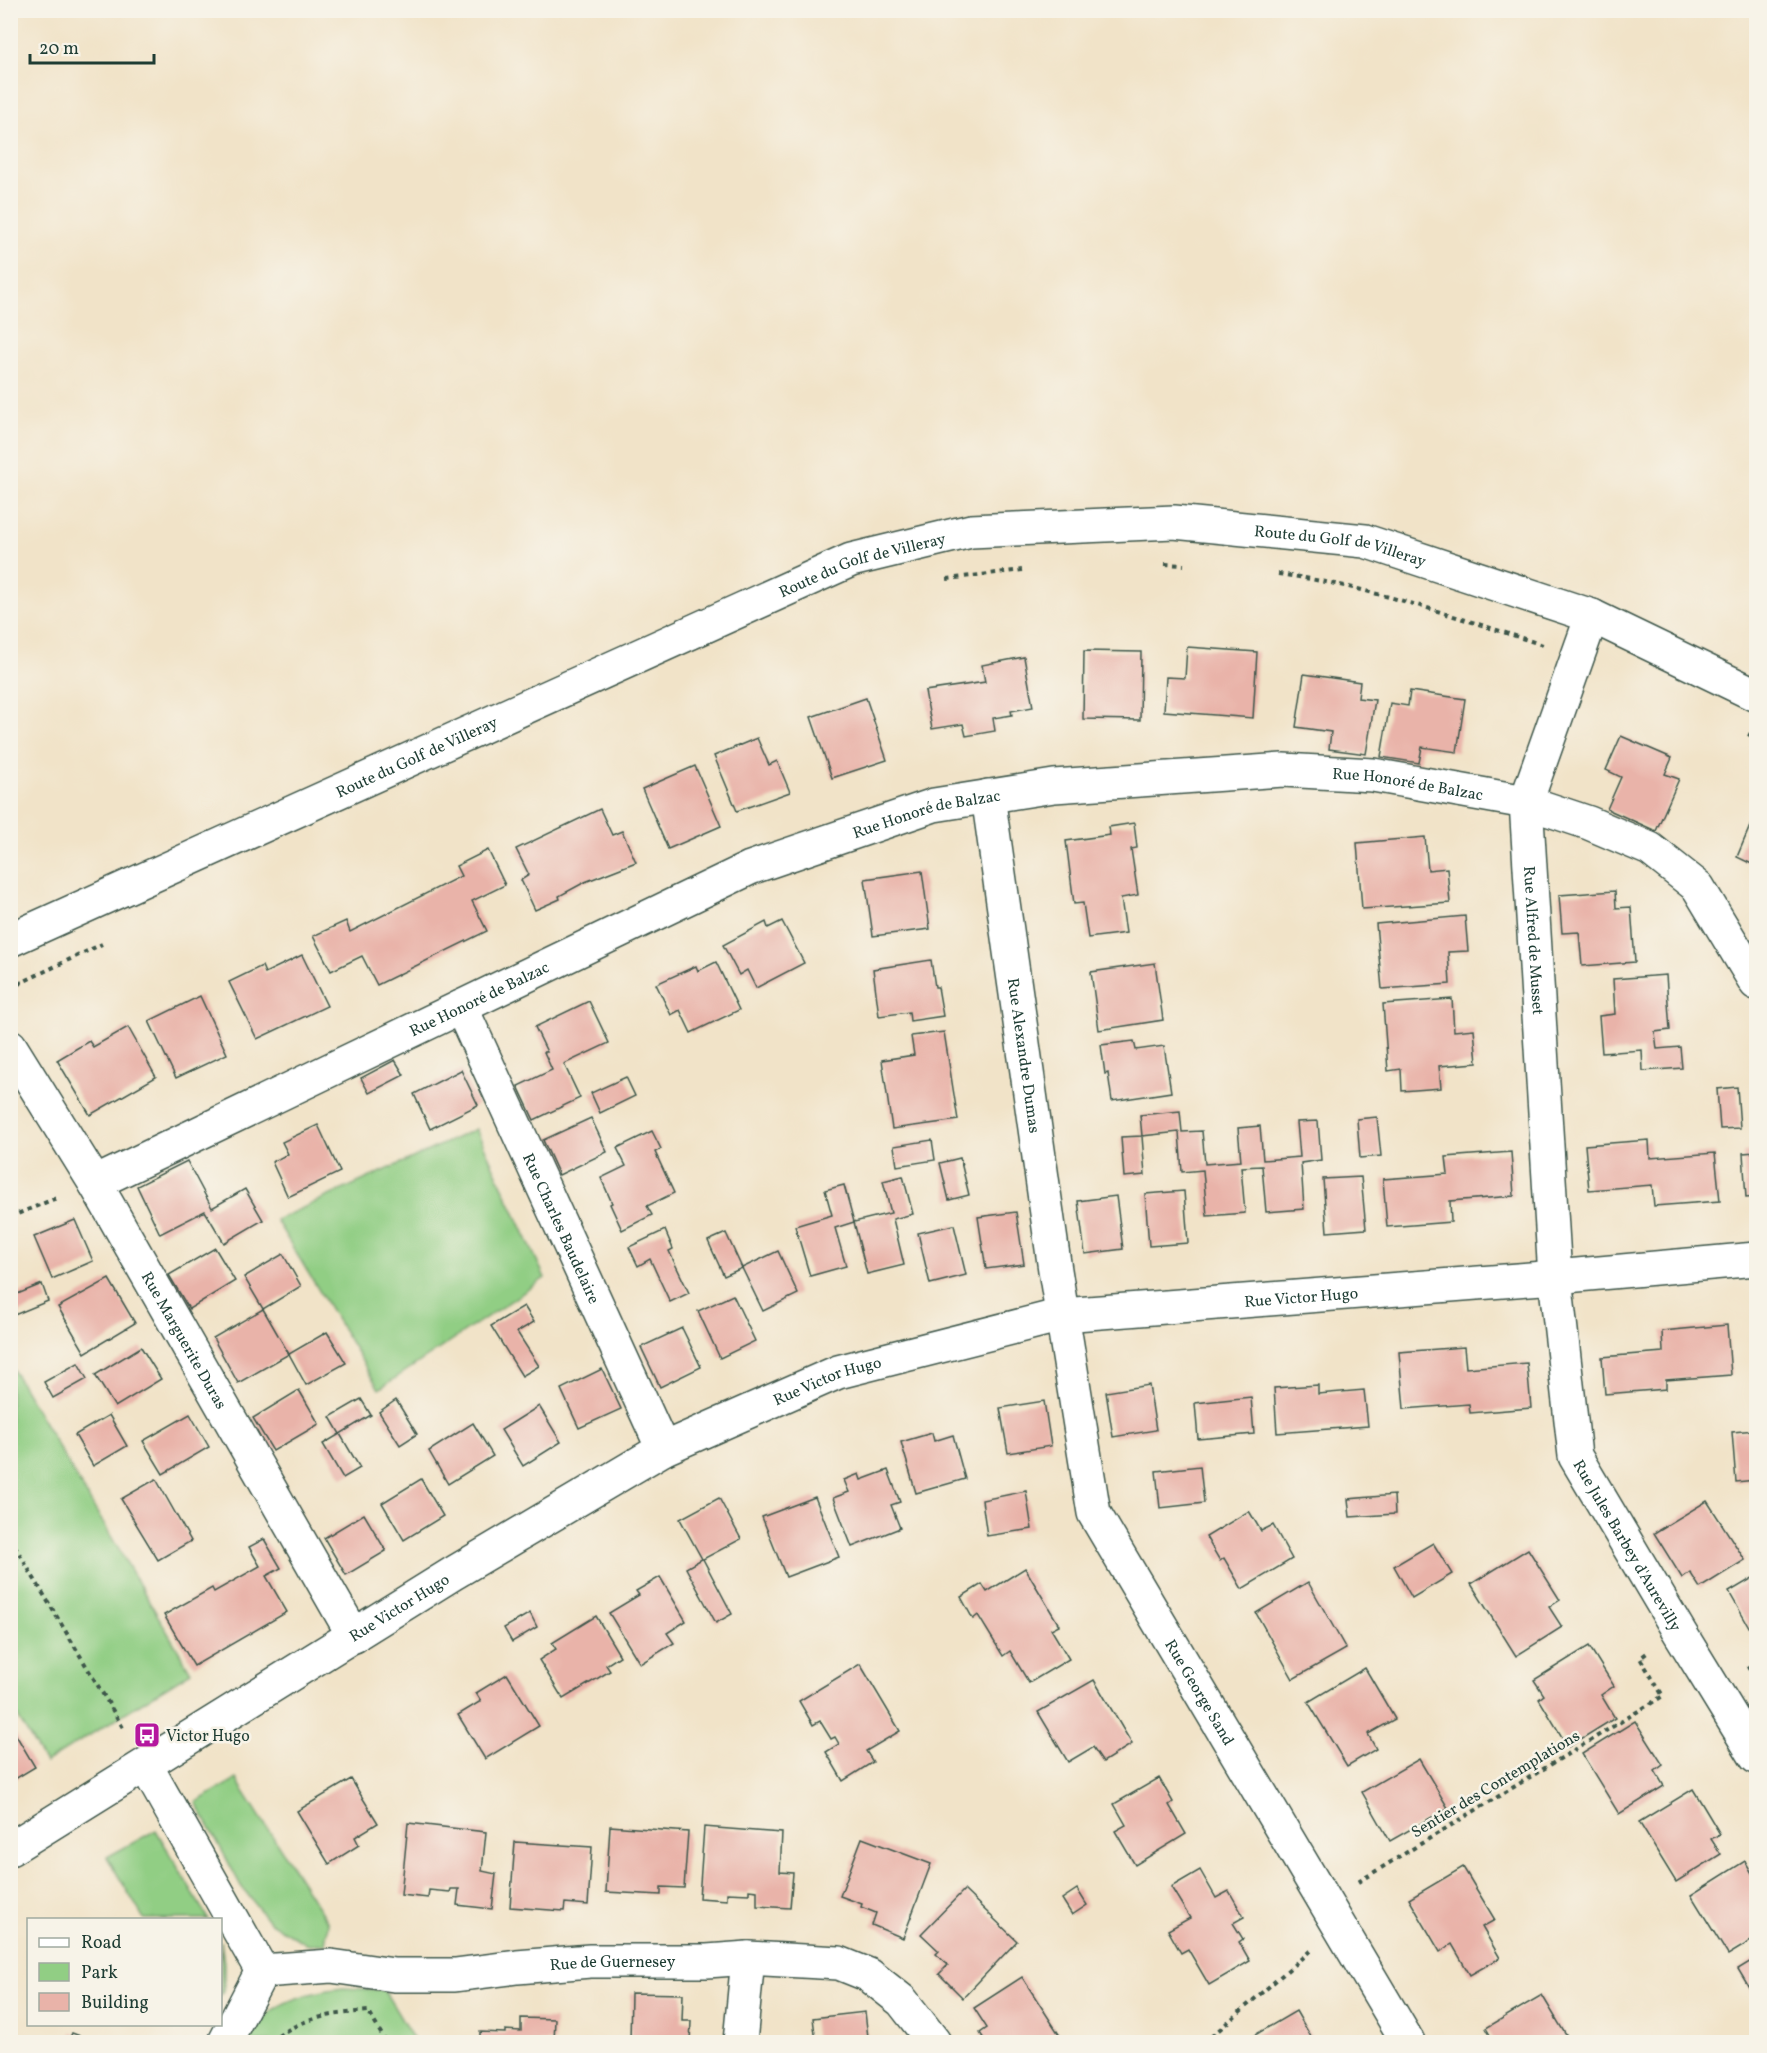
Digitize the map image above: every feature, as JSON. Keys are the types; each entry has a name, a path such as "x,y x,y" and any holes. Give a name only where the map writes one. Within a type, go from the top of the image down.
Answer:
{"street":[{"name":"Route du Golf de Villeray","path":"10,940 851,560 971,531 1174,522 1365,541 1592,616 1756,695"},
{"name":"Rue Alfred de Musset","path":"1555,1277 1526,802 1592,616"},
{"name":"Rue Honoré de Balzac","path":"95,1183 750,868 934,805 1054,786 1283,770 1373,775 1526,802 1589,823 1650,849 1698,887 1756,983"},
{"name":"Rue Alexandre Dumas","path":"988,796 1062,1315"},
{"name":"Rue Charles Baudelaire","path":"460,1007 663,1449"},
{"name":"Rue Marguerite Duras","path":"10,1046 95,1183 354,1636"},
{"name":"Rue Victor Hugo","path":"10,1849 452,1574 663,1449 838,1372 1062,1315 1756,1259"},
{"name":"Rue Jules Barbey d'Aurevilly","path":"1555,1277 1575,1456 1756,1757"},
{"name":"Rue George Sand","path":"1062,1315 1094,1513 1408,2043"},
{"path":"146,1766 262,1971 225,2043"},
{"path":"741,2043 748,1958"},
{"name":"Rue de Guernesey","path":"262,1971 331,1966 393,1975 455,1975 590,1961 707,1961 748,1958 839,1963 869,1975 902,2001 934,2043"}],"path":[{"path":"1163,564 1186,565"},
{"path":"943,580 1024,570"},
{"path":"1276,574 1310,578 1395,598 1578,656"},
{"path":"10,988 107,942"},
{"path":"10,1217 95,1183"},
{"path":"10,1538 146,1766"},
{"name":"Sentier des Contemplations","path":"1205,2043 1340,1925 1358,1881 1663,1696 1640,1658 1680,1633"},
{"path":"1739,1674 1756,1664"},
{"path":"270,2043 287,2030 306,2021 327,2015 368,2012 386,2043"}],"green space":[{"path":"476,1129 545,1278 379,1389 276,1220"},
{"path":"10,1365 191,1672 45,1763 11,1705"},
{"path":"236,1779 328,1923 325,1944 307,1944 270,1923 241,1886 196,1802"},
{"path":"156,1830 207,1918 143,1918 107,1857"},
{"path":"222,1948 224,1963 224,1992 222,1994"},
{"path":"343,1988 384,1990 415,2042 246,2042 263,2018 274,2009 300,1997"}],"building":[{"path":"1187,647 1257,652 1253,718 1164,711 1166,677 1185,678"},
{"path":"1084,651 1141,652 1140,720 1083,719"},
{"path":"1024,657 1033,707 1011,711 1012,715 993,718 995,731 966,736 963,724 932,729 925,691 985,682 982,665"},
{"path":"1304,674 1360,682 1358,698 1375,700 1366,754 1329,749 1331,732 1296,727"},
{"path":"1410,691 1465,699 1457,752 1422,747 1419,763 1381,757 1390,703 1408,706"},
{"path":"866,698 887,760 832,778 811,717"},
{"path":"1621,736 1672,758 1665,774 1679,779 1656,831 1607,809 1621,777 1606,770"},
{"path":"757,738 769,765 777,761 790,792 737,811 714,756"},
{"path":"695,766 721,826 668,849 642,789"},
{"path":"600,809 612,835 622,831 636,862 585,882 559,896 560,899 535,910 521,880 529,875 516,849"},
{"path":"1756,812 1756,866 1737,857"},
{"path":"1134,823 1137,848 1131,849 1138,895 1121,898 1126,933 1088,938 1083,903 1074,904 1066,841 1110,835 1109,827"},
{"path":"1425,837 1428,870 1447,868 1450,903 1362,909 1357,843"},
{"path":"488,850 505,885 472,901 487,931 377,985 362,956 331,971 313,936 346,921 350,932 461,876 456,866"},
{"path":"922,871 930,929 873,936 865,879"},
{"path":"1615,891 1616,908 1631,907 1635,962 1582,966 1579,932 1562,933 1559,895"},
{"path":"1465,916 1468,951 1448,952 1450,984 1382,989 1376,924"},
{"path":"782,921 804,963 756,988 747,970 739,975 723,945 766,922 768,928"},
{"path":"302,955 327,1006 257,1039 229,982 262,966 265,973"},
{"path":"931,960 943,1016 910,1021 909,1012 879,1016 873,969"},
{"path":"716,962 739,1010 691,1033 680,1010 671,1015 656,984 696,966 698,971"},
{"path":"1155,963 1163,1020 1099,1030 1091,972"},
{"path":"1666,975 1670,1030 1655,1032 1657,1049 1680,1047 1682,1068 1643,1071 1642,1050 1602,1053 1599,1016 1615,1014 1613,979"},
{"path":"200,996 227,1054 176,1078 149,1021"},
{"path":"1452,999 1454,1031 1474,1029 1477,1063 1439,1066 1441,1088 1402,1091 1401,1069 1388,1071 1383,1004"},
{"path":"589,1001 609,1043 564,1064 580,1098 534,1120 518,1086 552,1070 544,1052 547,1052 535,1027"},
{"path":"128,1027 156,1077 90,1115 57,1060 89,1041 93,1047"},
{"path":"944,1032 958,1120 892,1129 882,1060 914,1055 911,1036"},
{"path":"1134,1041 1136,1050 1164,1046 1171,1092 1112,1101 1101,1045"},
{"path":"395,1060 404,1075 369,1093 361,1078"},
{"path":"461,1070 478,1105 430,1129 414,1094"},
{"path":"626,1077 635,1096 600,1113 591,1093"},
{"path":"1737,1087 1740,1128 1720,1129 1717,1089"},
{"path":"1180,1111 1182,1132 1202,1131 1205,1164 1241,1161 1238,1128 1260,1126 1263,1160 1300,1157 1297,1122 1318,1121 1321,1160 1301,1163 1304,1209 1266,1212 1262,1166 1241,1167 1245,1213 1207,1216 1203,1170 1182,1172 1179,1132 1142,1136 1140,1115"},
{"path":"1377,1117 1381,1156 1360,1158 1357,1119"},
{"path":"591,1118 607,1152 559,1175 543,1140"},
{"path":"318,1125 340,1172 288,1197 272,1162 288,1154 282,1142"},
{"path":"652,1131 661,1149 655,1152 674,1193 647,1206 652,1215 622,1230 601,1178 626,1166 617,1148"},
{"path":"1142,1136 1145,1175 1124,1177 1121,1137"},
{"path":"932,1140 935,1160 897,1166 894,1146"},
{"path":"1649,1140 1650,1158 1715,1153 1720,1201 1654,1206 1652,1185 1589,1190 1585,1145"},
{"path":"1511,1152 1514,1196 1450,1201 1451,1222 1387,1227 1383,1179 1448,1174 1446,1157"},
{"path":"1756,1152 1756,1197 1746,1198 1743,1153"},
{"path":"960,1158 969,1195 949,1200 940,1163"},
{"path":"187,1161 212,1208 245,1189 263,1220 224,1243 205,1211 160,1234 137,1186"},
{"path":"903,1176 913,1214 893,1219 904,1265 867,1274 854,1222 891,1213 883,1181"},
{"path":"1361,1177 1366,1229 1327,1232 1323,1179"},
{"path":"844,1185 854,1222 835,1228 846,1266 810,1276 795,1226 832,1215 825,1190"},
{"path":"1184,1191 1188,1243 1149,1246 1145,1194"},
{"path":"1116,1196 1123,1249 1085,1254 1078,1201"},
{"path":"1016,1212 1024,1264 986,1269 978,1217"},
{"path":"75,1220 93,1261 52,1279 34,1237"},
{"path":"954,1225 966,1275 930,1284 918,1233"},
{"path":"665,1230 673,1249 669,1251 689,1293 670,1302 650,1259 638,1266 629,1247"},
{"path":"726,1233 742,1268 724,1276 708,1241"},
{"path":"215,1248 235,1281 189,1309 169,1275"},
{"path":"778,1251 798,1294 763,1311 742,1268"},
{"path":"283,1254 301,1286 263,1309 244,1277"},
{"path":"109,1279 135,1323 85,1353 58,1307"},
{"path":"42,1284 48,1301 12,1316 10,1297"},
{"path":"733,1295 755,1341 720,1358 698,1311"},
{"path":"524,1306 534,1322 517,1332 539,1366 522,1376 491,1326"},
{"path":"263,1309 289,1354 238,1383 213,1338"},
{"path":"1727,1325 1731,1375 1666,1380 1666,1389 1605,1394 1602,1357 1663,1352 1662,1331"},
{"path":"682,1328 701,1367 660,1387 641,1347"},
{"path":"327,1332 346,1363 306,1385 289,1354"},
{"path":"141,1347 161,1379 115,1407 95,1375"},
{"path":"1464,1347 1466,1368 1527,1363 1531,1408 1470,1413 1469,1404 1404,1409 1399,1352"},
{"path":"78,1363 87,1379 53,1398 44,1382"},
{"path":"602,1369 621,1409 579,1428 561,1389"},
{"path":"1149,1385 1156,1430 1113,1437 1106,1392"},
{"path":"1318,1385 1318,1394 1364,1390 1368,1426 1277,1433 1274,1388"},
{"path":"299,1390 319,1424 273,1451 253,1418"},
{"path":"1251,1397 1254,1434 1198,1439 1195,1403"},
{"path":"361,1399 371,1415 340,1434 330,1417"},
{"path":"396,1400 417,1434 400,1445 379,1412"},
{"path":"1044,1401 1051,1446 1008,1453 1000,1408"},
{"path":"539,1406 561,1442 523,1466 501,1430"},
{"path":"190,1414 209,1447 163,1474 143,1441"},
{"path":"109,1415 127,1446 93,1466 75,1435"},
{"path":"473,1423 493,1456 448,1484 429,1451"},
{"path":"1756,1430 1756,1480 1736,1482 1732,1432"},
{"path":"932,1433 934,1441 953,1435 965,1479 916,1493 901,1442"},
{"path":"340,1434 360,1468 343,1478 323,1444"},
{"path":"1200,1466 1204,1503 1160,1508 1156,1471"},
{"path":"888,1470 900,1502 891,1505 900,1528 852,1547 833,1498 849,1492 844,1480 859,1474 861,1480"},
{"path":"156,1479 191,1541 158,1560 121,1499"},
{"path":"421,1479 443,1516 404,1540 382,1503"},
{"path":"1026,1491 1032,1529 987,1536 982,1500"},
{"path":"1394,1495 1395,1514 1350,1517 1348,1499"},
{"path":"815,1497 839,1557 786,1577 762,1517"},
{"path":"719,1498 741,1539 703,1559 732,1614 716,1623 686,1568 702,1559 680,1519"},
{"path":"1707,1501 1745,1560 1700,1588 1690,1572 1682,1578 1654,1533"},
{"path":"1249,1511 1261,1531 1273,1525 1292,1559 1242,1589 1224,1558 1220,1561 1206,1537"},
{"path":"364,1514 386,1551 346,1575 324,1538"},
{"path":"264,1539 281,1568 266,1576 287,1612 194,1666 164,1615 212,1588 214,1592 260,1566 249,1547"},
{"path":"1433,1543 1452,1574 1412,1598 1394,1566"},
{"path":"1528,1549 1560,1600 1549,1607 1562,1627 1516,1656 1471,1584"},
{"path":"1025,1568 1059,1625 1051,1629 1069,1659 1029,1683 1010,1651 1003,1656 978,1615 973,1619 961,1597 982,1584 987,1592"},
{"path":"1756,1576 1756,1639 1729,1592"},
{"path":"660,1577 686,1621 667,1633 674,1643 640,1664 609,1613 639,1595 636,1591"},
{"path":"1308,1582 1346,1649 1293,1679 1256,1613"},
{"path":"530,1613 537,1627 512,1642 504,1628"},
{"path":"596,1616 620,1656 606,1665 610,1671 563,1699 539,1660 556,1649 552,1643"},
{"path":"1589,1646 1614,1686 1601,1695 1615,1718 1568,1747 1539,1699 1544,1695 1534,1680"},
{"path":"860,1664 900,1731 866,1751 873,1762 843,1781 826,1752 839,1744 835,1737 831,1739 820,1721 813,1725 799,1701"},
{"path":"1365,1668 1395,1719 1368,1734 1376,1749 1347,1766 1308,1702"},
{"path":"507,1674 539,1726 485,1759 458,1715 481,1701 476,1693"},
{"path":"1094,1680 1132,1744 1103,1762 1093,1747 1068,1762 1038,1712"},
{"path":"1635,1721 1663,1765 1655,1771 1664,1786 1619,1814 1582,1754"},
{"path":"10,1725 35,1767 10,1782"},
{"path":"1419,1759 1448,1808 1390,1841 1362,1792"},
{"path":"1159,1778 1173,1802 1169,1805 1186,1834 1135,1865 1115,1831 1126,1825 1114,1804"},
{"path":"351,1779 378,1823 355,1837 359,1845 329,1864 297,1811"},
{"path":"1693,1789 1720,1834 1711,1839 1721,1854 1676,1882 1639,1822"},
{"path":"408,1823 486,1832 482,1871 496,1874 492,1909 457,1905 459,1889 451,1889 450,1892 429,1890 428,1898 401,1895"},
{"path":"610,1826 688,1832 684,1888 661,1887 661,1895 606,1892"},
{"path":"704,1827 782,1833 780,1872 793,1873 790,1908 757,1906 757,1891 749,1890 749,1894 727,1893 727,1900 699,1898"},
{"path":"862,1838 931,1864 903,1938 872,1925 876,1913 861,1907 862,1904 840,1896"},
{"path":"515,1842 592,1847 588,1905 565,1903 564,1911 510,1907"},
{"path":"1745,1861 1756,1880 1756,1938 1728,1955 1691,1895"},
{"path":"1463,1867 1495,1920 1482,1927 1500,1958 1470,1975 1452,1944 1440,1952 1409,1899"},
{"path":"1200,1870 1216,1898 1229,1891 1244,1917 1233,1923 1243,1939 1239,1942 1250,1961 1209,1985 1188,1949 1181,1953 1168,1930 1190,1918 1171,1887"},
{"path":"1077,1889 1087,1905 1072,1915 1062,1899"},
{"path":"964,1890 1017,1941 963,1998 939,1974 948,1965 936,1954 939,1951 921,1934"},
{"path":"1756,1958 1756,1999 1738,1969"},
{"path":"1022,1977 1064,2042 986,2042 980,2033 987,2028 974,2008"},
{"path":"631,1993 683,1994 682,2021 691,2021 690,2042 630,2042"},
{"path":"1542,1995 1570,2042 1494,2042 1486,2028"},
{"path":"1296,2011 1314,2042 1243,2042"},
{"path":"865,2012 868,2037 877,2037 878,2042 816,2042 813,2018"},
{"path":"521,2018 555,2019 554,2042 480,2042 480,2032 521,2031"},
{"path":"72,2033 96,2042 68,2042"}],"place":[{"name":"Victor Hugo","path":"147,1735"}]}
